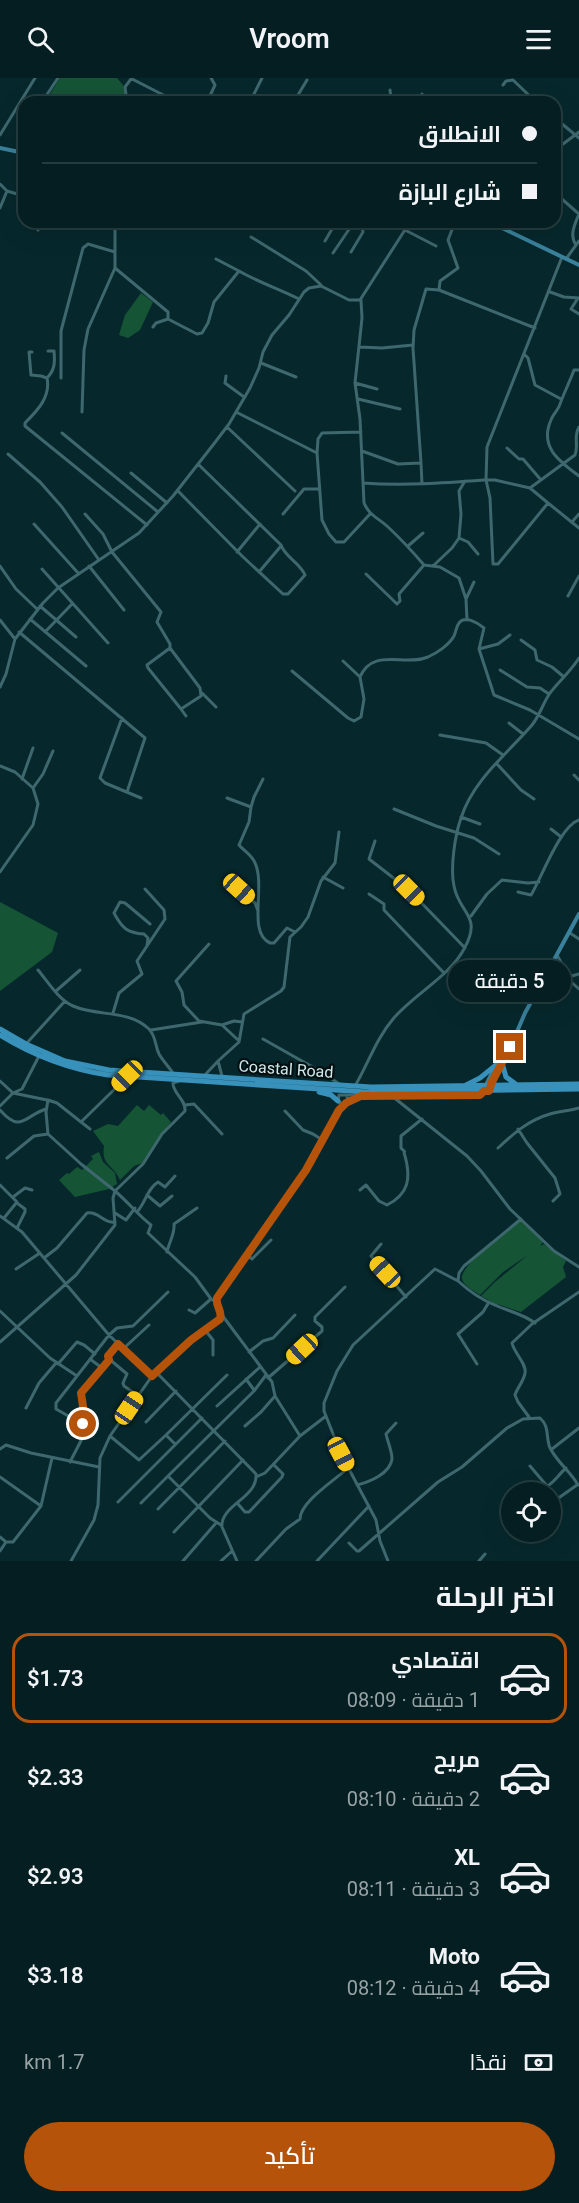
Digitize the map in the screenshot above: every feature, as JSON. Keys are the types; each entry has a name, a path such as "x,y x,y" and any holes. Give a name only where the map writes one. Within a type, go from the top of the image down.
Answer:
{"highway":[{"name":"Coastal Road","path":"0,1029 26,1044 65,1061 109,1070 355,1086 464,1086 487,1089 579,1084"},
{"name":"Coastal Road","path":"0,1035 39,1056 68,1068 180,1081 374,1092 579,1089"},
{"path":"464,1086 499,1064 506,1077 518,1086"},
{"path":"306,1089 331,1095 338,1101"}],"main road":[{"path":"0,148 18,151"},
{"path":"502,228 579,265"},
{"path":"487,1089 506,1045 515,1033 579,914"}],"street":[{"path":"25,96 36,78"},
{"path":"46,96 58,78"},
{"path":"126,96 125,87 132,78 166,96"},
{"path":"210,96 215,85 211,78"},
{"path":"253,96 262,78"},
{"path":"299,96 307,80"},
{"path":"503,85 506,81 513,80 530,96"},
{"path":"390,90 391,96"},
{"path":"0,135 18,106"},
{"path":"561,122 577,133 579,138"},
{"path":"561,145 577,133"},
{"path":"0,184 7,191 18,194"},
{"path":"0,208 7,191"},
{"path":"561,198 579,214 573,231 573,242 576,245"},
{"path":"81,412 84,395 83,363 87,335 115,268 115,228"},
{"path":"325,241 335,228"},
{"path":"333,253 350,228"},
{"path":"351,252 363,232 362,228"},
{"path":"439,290 440,281 458,268 448,240 452,228"},
{"path":"436,246 405,230 361,299 362,318 355,383 361,432 364,503 370,514 408,546 424,565 448,570 459,578 466,599 467,620"},
{"path":"251,237 306,271 321,286 349,300 361,299"},
{"path":"548,503 498,564 494,565 490,498 486,480 489,442 564,258 579,241"},
{"path":"61,378 61,336 83,248 87,244 115,252"},
{"path":"216,259 251,279 278,288 299,300"},
{"path":"115,268 168,312 168,319"},
{"path":"153,327 156,323 168,319 192,332 201,334 208,323 216,299 239,271"},
{"path":"0,687 19,632 58,588 112,552 147,525 167,503 227,427 244,398 272,335 309,288 321,286"},
{"path":"422,484 413,345 414,330 424,291 428,288 439,290 535,328"},
{"path":"550,291 564,297 579,298"},
{"path":"579,298 571,309 579,314"},
{"path":"359,347 413,345"},
{"path":"48,351 54,351 54,366 47,378 48,385 43,402 25,426 147,525"},
{"path":"32,352 29,352 30,375 47,378"},
{"path":"524,354 528,358 535,384 561,399"},
{"path":"261,363 296,377"},
{"path":"579,370 574,370 564,396 549,424 547,441 550,449 579,476"},
{"path":"226,376 225,382 244,398"},
{"path":"355,383 377,389"},
{"path":"358,399 400,409"},
{"path":"236,412 317,453"},
{"path":"227,427 295,491"},
{"path":"530,488 577,452 576,433 579,428"},
{"path":"361,432 322,433 318,439 322,520 329,534 338,543 344,542 370,514"},
{"path":"62,433 158,512"},
{"path":"507,448 519,459 523,459 541,480"},
{"path":"362,452 398,464 421,463"},
{"path":"8,454 40,482 62,507 99,560"},
{"path":"178,490 237,552 285,595 305,575 281,546 198,464"},
{"path":"131,473 167,503"},
{"path":"363,483 397,485 486,480 513,483 530,488 579,528"},
{"path":"434,566 459,538 461,514 459,491 465,482"},
{"path":"283,514 304,489 319,489"},
{"path":"85,514 108,540 112,552 161,612 157,622 170,648 202,693 216,707"},
{"path":"572,522 579,514"},
{"path":"34,524 79,574"},
{"path":"237,552 260,525"},
{"path":"408,546 423,533"},
{"path":"459,538 468,542 478,554"},
{"path":"259,572 281,546"},
{"path":"366,574 397,604 400,601 399,594 424,565"},
{"path":"0,566 19,593 76,637"},
{"path":"89,566 124,610"},
{"path":"42,569 108,643"},
{"path":"568,596 579,576"},
{"path":"466,599 474,582"},
{"path":"45,632 72,604"},
{"path":"30,619 86,666"},
{"path":"0,620 15,639"},
{"path":"360,677 366,667 379,659 398,660 429,656 449,642 460,622 467,620 484,628 478,649 494,695 578,737"},
{"path":"19,632 145,738 127,792"},
{"path":"478,649 498,644 510,635"},
{"path":"521,640 535,650 537,660 564,676"},
{"path":"170,648 147,665 186,716"},
{"path":"355,1086 375,1045 392,1020 412,998 444,973 465,948 471,928 470,916 454,887 457,832 461,816 477,786 523,734 538,715 549,694 579,658"},
{"path":"292,671 354,721 361,717 364,699 360,677 343,661"},
{"path":"500,670 527,687 540,688 549,694"},
{"path":"181,709 202,693"},
{"path":"122,718 100,778 105,783 141,798"},
{"path":"509,723 523,734"},
{"path":"440,735 486,743 503,755"},
{"path":"22,779 33,748"},
{"path":"33,788 43,774 53,751"},
{"path":"497,764 521,790 534,800"},
{"path":"0,766 15,772 33,788 38,804 33,825 0,872"},
{"path":"574,775 579,780"},
{"path":"263,779 254,797 248,827 239,845 251,857 256,868 260,896 259,931 267,942 274,943 287,928 295,932"},
{"path":"227,798 251,807"},
{"path":"394,809 474,838 499,854"},
{"path":"461,816 480,824"},
{"path":"518,892 531,895 560,836 569,825 579,820"},
{"path":"551,829 560,836"},
{"path":"204,1077 239,1042 246,1012 284,987 290,937 301,927 310,912 323,877 335,863 339,832"},
{"path":"375,842 369,859 409,890 465,948"},
{"path":"323,877 344,888"},
{"path":"470,916 487,894 502,880 538,882"},
{"path":"113,1014 119,993 142,974 137,962 164,923 165,913 145,889"},
{"path":"239,889 255,903 258,912"},
{"path":"369,894 384,904 384,910 444,973"},
{"path":"146,948 148,938 144,934 132,934 127,931 114,913 120,902 125,903 150,924"},
{"path":"570,933 579,939"},
{"path":"202,1022 186,1008 182,1001 181,989 175,982 209,944"},
{"path":"557,955 566,971 572,976 579,974"},
{"path":"552,965 579,989"},
{"path":"38,969 64,1001 100,1014 131,1017 151,1030 161,1057 174,1075"},
{"path":"56,991 80,970"},
{"path":"26,1044 64,1001"},
{"path":"151,1030 202,1022 222,1025 234,1021 242,1022"},
{"path":"222,1025 239,1042"},
{"path":"263,1039 341,1085"},
{"path":"39,1056 22,1089 13,1093 0,1108 10,1121 14,1122 25,1120 46,1108"},
{"path":"218,1061 222,1078"},
{"path":"81,1122 127,1076"},
{"path":"0,1081 13,1093 57,1103 90,1129"},
{"path":"0,1342 66,1284 115,1227 113,1198 116,1191 143,1164 162,1134 184,1111 185,1105 173,1088 174,1083 180,1081"},
{"path":"337,1114 339,1095 480,1095 487,1089"},
{"path":"216,1302 246,1254 306,1170 337,1114 346,1103 348,1099 345,1095"},
{"path":"338,1101 341,1104 346,1103 361,1096"},
{"path":"392,1096 476,1165 502,1200 521,1219 554,1251 579,1267"},
{"path":"400,1104 402,1096"},
{"path":"48,1100 46,1108 48,1134 136,1210 152,1226 148,1233 195,1277 211,1299 216,1302 221,1314 272,1382 274,1396 300,1436"},
{"path":"185,1105 194,1104 222,1134"},
{"path":"498,1148 518,1129 549,1114 579,1108"},
{"path":"285,1111 303,1130 324,1141"},
{"path":"360,1190 366,1185 379,1201 387,1205 399,1197 405,1190 409,1171 401,1136 422,1119"},
{"path":"518,1129 558,1182 560,1194 553,1201"},
{"path":"8,1158 34,1136 48,1134"},
{"path":"115,1214 126,1220 145,1203 147,1195 156,1183 165,1187 175,1176"},
{"path":"0,1185 25,1209 17,1229"},
{"path":"13,1197 25,1188 32,1190"},
{"path":"147,1195 160,1206 172,1196"},
{"path":"17,1203 2,1217 40,1253 109,1335 152,1376"},
{"path":"167,1252 175,1232 174,1224 197,1208"},
{"path":"44,1258 57,1248 87,1213 93,1212 108,1222 115,1222"},
{"path":"458,1281 459,1273 464,1266 521,1219"},
{"path":"246,1254 252,1259 271,1240"},
{"path":"381,1244 371,1256 406,1297"},
{"path":"16,1269 40,1253"},
{"path":"388,1561 376,1520 348,1468 326,1416 324,1403 345,1358 362,1336 436,1268 489,1302 528,1317 535,1323"},
{"path":"141,1503 215,1431 267,1376 322,1331 315,1317 345,1287"},
{"path":"86,1426 55,1408 67,1387 109,1335 117,1328 133,1326 168,1292"},
{"path":"529,1417 515,1395 524,1376 525,1368 514,1351 512,1342 579,1292"},
{"path":"189,1310 195,1313 211,1299"},
{"path":"477,1364 458,1334 483,1312 489,1302"},
{"path":"0,1311 57,1364 63,1365 76,1376"},
{"path":"71,1561 94,1520 98,1505 99,1467 103,1449 110,1436 152,1376 191,1340 220,1319 221,1314"},
{"path":"249,1352 262,1341 273,1338 295,1316"},
{"path":"123,1349 149,1325"},
{"path":"205,1330 213,1340 213,1355"},
{"path":"26,1408 39,1383 77,1342 94,1354"},
{"path":"70,1462 86,1431 81,1393 109,1360 108,1356 118,1344"},
{"path":"90,1359 102,1368"},
{"path":"109,1360 127,1374 124,1385 138,1395"},
{"path":"217,1406 260,1367"},
{"path":"156,1372 225,1441 256,1477"},
{"path":"110,1436 139,1460 227,1376"},
{"path":"246,1379 255,1390"},
{"path":"146,1422 176,1391"},
{"path":"245,1426 274,1396"},
{"path":"237,1561 221,1525 222,1518 252,1488 256,1477 265,1473 300,1436 326,1416"},
{"path":"349,1543 358,1552 438,1482 462,1467 507,1428 529,1417 540,1418 545,1423 552,1449 578,1485 561,1497"},
{"path":"118,1502 202,1418"},
{"path":"357,1485 369,1482 388,1467 392,1459 386,1434 396,1423"},
{"path":"552,1449 579,1428"},
{"path":"166,1435 175,1444"},
{"path":"158,1509 225,1441"},
{"path":"0,1449 6,1445 52,1458 99,1467"},
{"path":"0,1537 6,1542 13,1542 41,1506 52,1458"},
{"path":"174,1532 243,1460"},
{"path":"237,1503 245,1512 249,1512 283,1475 274,1465"},
{"path":"530,1466 547,1486 551,1485 556,1476 566,1468"},
{"path":"256,1561 286,1529 300,1519 300,1512 310,1500 348,1468"},
{"path":"0,1476 41,1506"},
{"path":"168,1476 221,1525"},
{"path":"317,1561 369,1506"},
{"path":"183,1561 216,1522"},
{"path":"0,1551 6,1542"},
{"path":"221,1561 232,1551"},
{"path":"479,1561 485,1554"}],"green space":[{"path":"60,78 117,78 123,85 126,96 49,96"},
{"path":"141,293 153,302 140,330 128,338 119,335 125,315"},
{"path":"0,902 58,933 52,952 0,991"},
{"path":"137,1105 144,1111 149,1105 161,1115 163,1113 171,1122 142,1163 134,1166 120,1180 104,1158 104,1146 93,1131 108,1124 118,1126"},
{"path":"99,1152 103,1162 115,1173 117,1184 109,1189 75,1197 59,1180 77,1167 82,1170 93,1159 91,1156"},
{"path":"521,1220 543,1242 540,1246 544,1244 566,1261 563,1267 566,1277 521,1312 481,1296 528,1255 503,1272 480,1295 467,1286 462,1279 468,1265 476,1257"}],"route":[{"path":"83,1424 86,1426 81,1393 109,1360 108,1356 118,1344 152,1376 191,1340 220,1319 221,1314 216,1304 217,1298 306,1170 345,1103 361,1096 480,1095 484,1091 489,1091 510,1047"}]}
